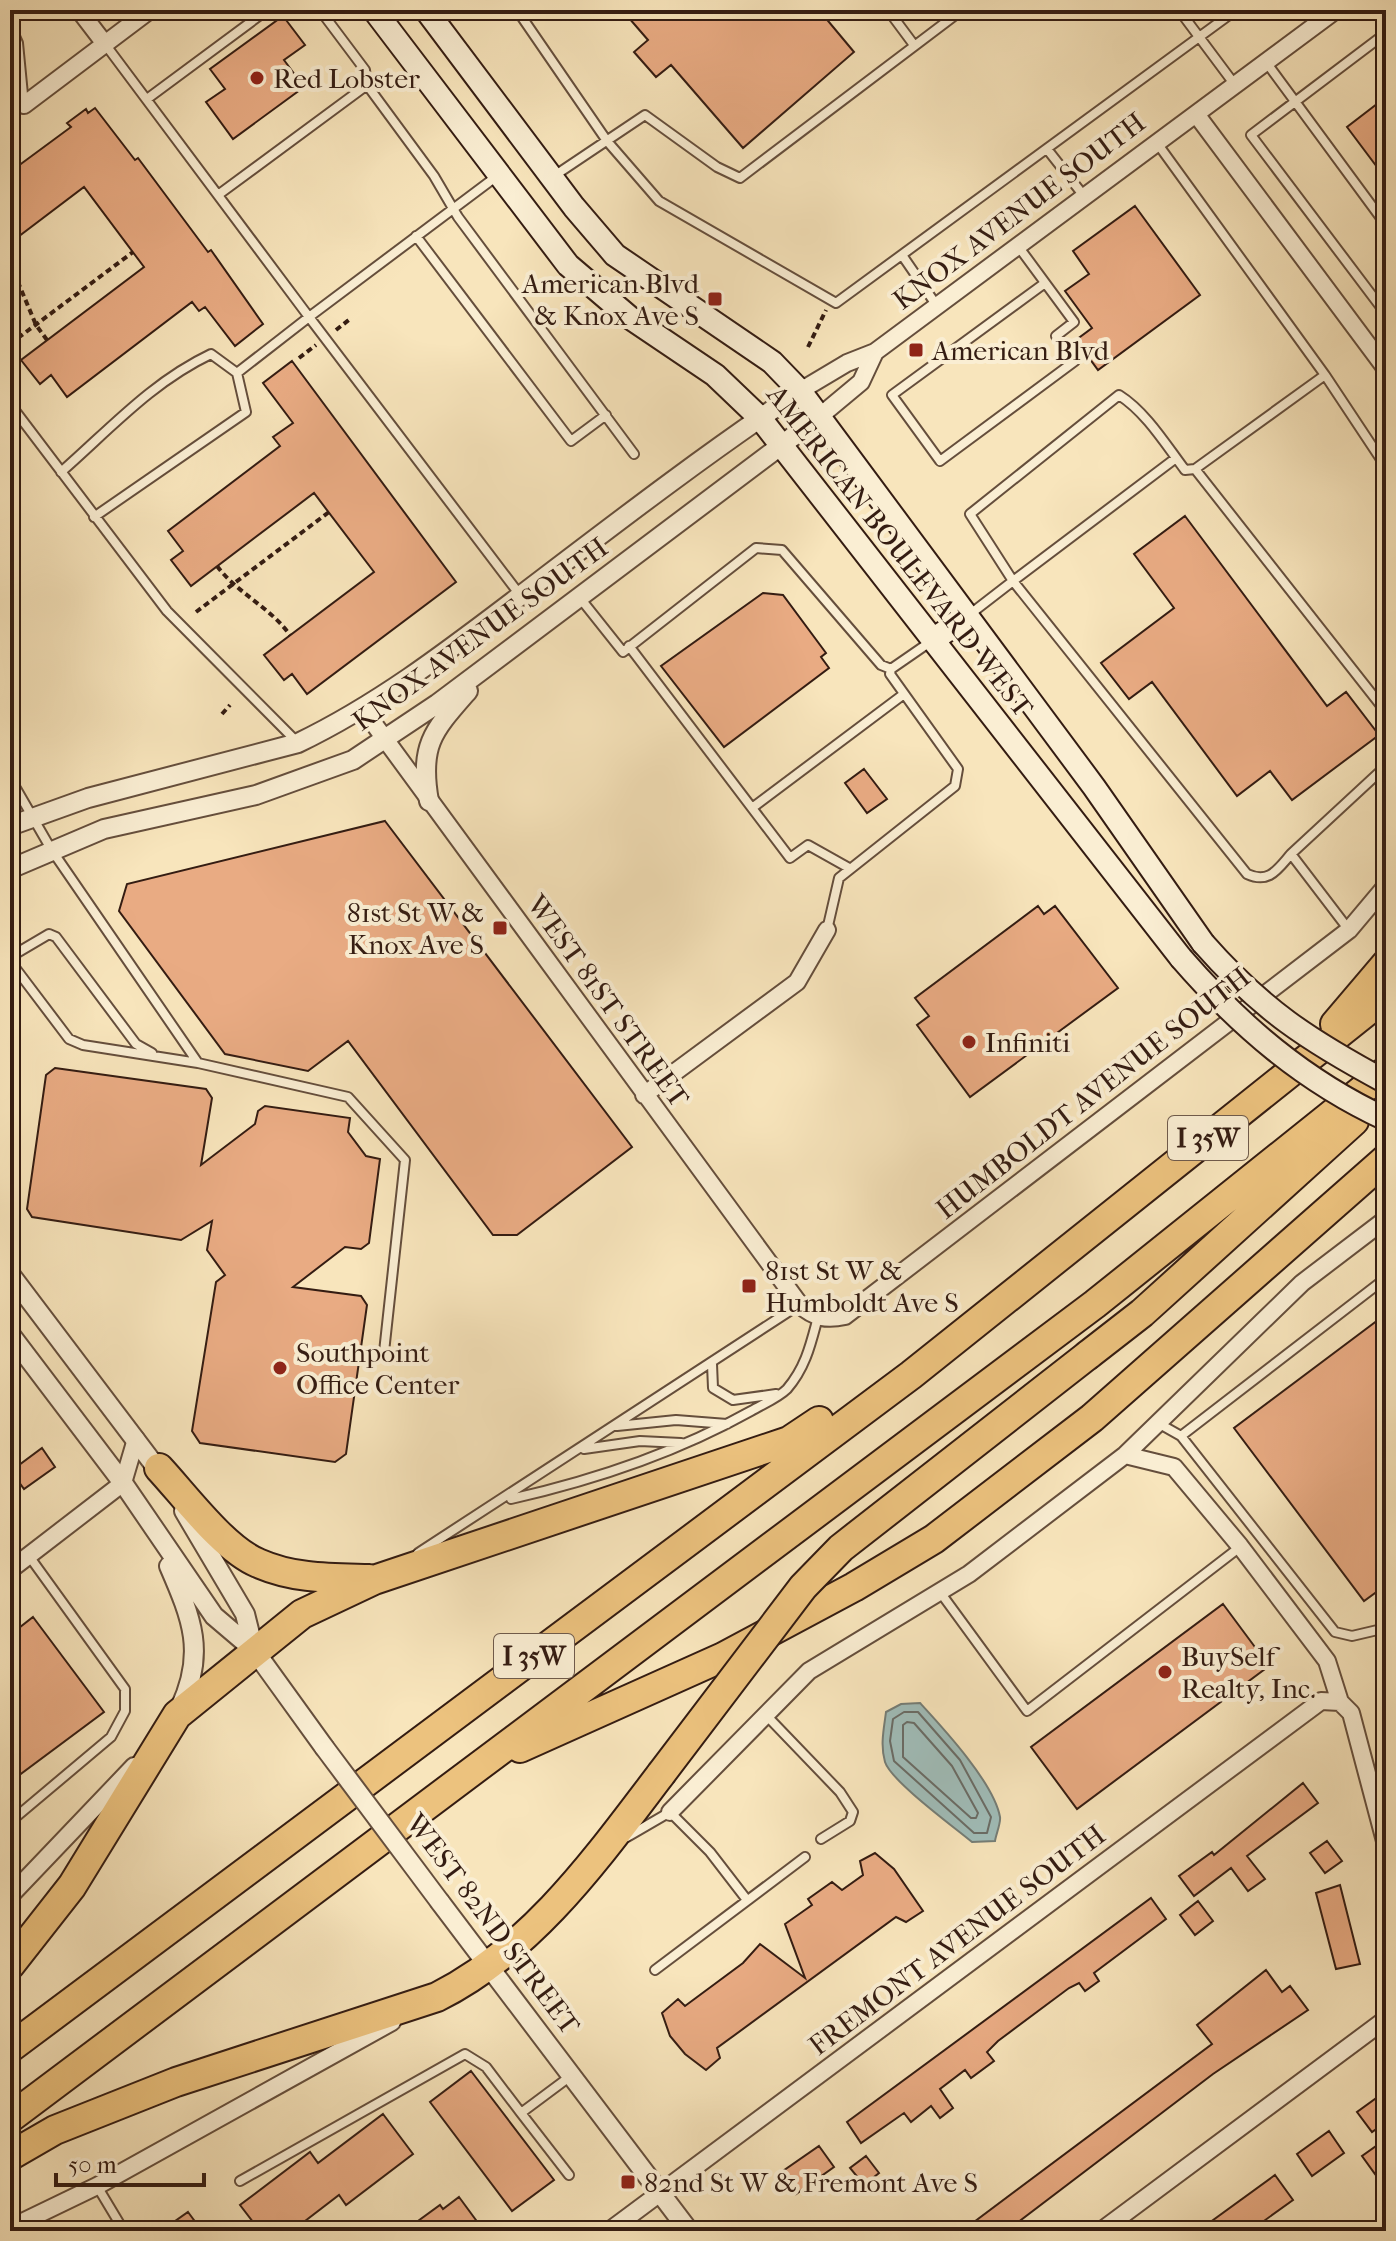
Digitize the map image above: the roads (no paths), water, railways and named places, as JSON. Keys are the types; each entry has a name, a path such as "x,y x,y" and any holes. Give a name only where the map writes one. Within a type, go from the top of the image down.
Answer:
{"highway":[{"path":"1312,1056 1349,1004 1386,964"},
{"name":"I 35W","path":"10,2048 898,1384 1386,996"},
{"name":"I 35W","path":"10,2118 1095,1304 1386,1071"},
{"path":"10,2156 55,2130 176,2082 437,1997 464,1984 544,1918 600,1855 803,1587 841,1548 1142,1313 1386,1090"},
{"path":"468,1772 723,1657 854,1587 934,1539 1092,1418 1386,1159"},
{"path":"10,1965 72,1886 157,1742 177,1715 302,1614 374,1580 789,1441 1055,1260"},
{"path":"159,1468 236,1549 255,1562 312,1578 374,1580"}],"main road":[{"name":"AMERICAN BOULEVARD WEST","path":"374,10 568,265 600,294 715,375 760,418 1216,999 1306,1076 1386,1119"},
{"name":"AMERICAN BOULEVARD WEST","path":"426,10 615,255 760,353 800,391 1203,943 1240,985 1285,1023 1386,1082"},
{"path":"934,639 967,617"}],"street":[{"path":"79,10 105,44"},
{"path":"17,110 150,10"},
{"name":"KNOX AVENUE SOUTH","path":"10,826 30,816 139,783 298,743 363,709 415,675 760,418 847,363 875,352 1336,10"},
{"path":"1196,114 1386,369"},
{"name":"KNOX AVENUE SOUTH","path":"10,869 104,829 256,795 353,760 491,664 784,447 861,382 875,352"},
{"path":"429,801 424,772 429,742 491,664"},
{"name":"WEST 81ST STREET","path":"363,709 800,1305 818,1317"},
{"name":"HUMBOLDT AVENUE SOUTH","path":"818,1317 845,1316 1349,930 1386,886"},
{"path":"644,1095 797,982 827,930"},
{"path":"670,1812 764,1713 809,1671 940,1592 1125,1455 1302,1283 1386,1219"},
{"name":"WEST 82ND STREET","path":"10,1274 159,1468 245,1614 254,1650"},
{"name":"WEST 82ND STREET","path":"10,1334 123,1483 214,1616 254,1650 487,1966 689,2231"},
{"path":"10,1570 123,1483 136,1439"},
{"path":"1125,1455 1174,1467 1240,1546 1327,1661 1340,1702 1351,1713 1386,1845"},
{"path":"150,1523 194,1629 191,1684 177,1715"},
{"name":"FREMONT AVENUE SOUTH","path":"609,2231 1321,1701 1340,1702"},
{"path":"10,1896 157,1742"},
{"path":"10,2228 97,2186 437,1997"},
{"path":"1101,2231 1386,2019"}],"lane":[{"path":"147,99 267,10"},
{"path":"320,10 365,70 367,85 453,209 634,454"},
{"path":"517,10 607,141 659,201 707,232 836,303 1236,10"},
{"path":"888,10 914,45"},
{"path":"552,177 645,115 717,167 740,178 962,10"},
{"path":"1179,10 1235,85"},
{"path":"10,26 18,43 17,110"},
{"path":"1386,33 1251,135 1386,314"},
{"path":"105,44 520,596"},
{"path":"1266,62 1386,225"},
{"path":"218,195 367,85"},
{"path":"1157,143 1325,375 1386,467"},
{"path":"1047,149 1084,196"},
{"path":"237,373 498,175"},
{"path":"416,236 571,441 606,415"},
{"path":"1018,246 1074,322 1056,336 1075,361 940,461 892,395 1045,283"},
{"path":"902,255 937,306"},
{"path":"61,472 146,394 178,370 211,354 237,373 246,412 94,517"},
{"path":"1325,375 1195,469 1185,470 1132,403 1119,395 971,511 1013,581 1247,874 1258,879 1271,877 1291,854 1386,766"},
{"path":"10,404 167,611 298,743"},
{"path":"967,617 1176,458"},
{"path":"1195,469 1386,712"},
{"path":"580,598 623,652 756,548 782,550 881,665 891,669"},
{"path":"891,669 934,639"},
{"path":"629,646 790,858 808,845 849,868"},
{"path":"827,930 839,878 955,786 959,777 958,769 890,674 891,669"},
{"path":"752,808 904,694"},
{"path":"10,778 51,849 198,1063"},
{"path":"1291,854 1349,930"},
{"path":"160,1056 136,1044 56,937 49,934 10,959 69,1039 83,1045 198,1063 348,1097 405,1160 384,1352"},
{"path":"1181,1436 1386,1278"},
{"path":"374,1580 503,1501 800,1305"},
{"path":"503,1501 570,1485 686,1443 728,1424 784,1392 799,1374 809,1352 818,1317"},
{"path":"712,1364 713,1388 733,1400 784,1392"},
{"path":"616,1426 676,1420 728,1424"},
{"path":"1158,1423 1181,1436 1335,1632 1352,1636 1386,1628"},
{"path":"580,1450 640,1441 686,1443"},
{"path":"940,1592 1027,1711 1240,1546"},
{"path":"10,1822 111,1737 125,1711 125,1689 29,1556"},
{"path":"764,1713 840,1792 853,1812 850,1821 821,1839"},
{"path":"600,1855 670,1812 710,1852 747,1900"},
{"path":"655,1970 805,1857"},
{"path":"240,2181 465,2054 486,2067 569,2175"},
{"path":"521,2113 573,2075"},
{"path":"97,2186 124,2231"}],"water":[{"path":"920,1703 988,1788 1000,1817 995,1841 972,1842 910,1792 885,1762 886,1712 901,1704"}],"place":[{"name":"Red Lobster","path":"257,78"},
{"name":"American Blvd & Knox Ave S","path":"715,299"},
{"name":"American Blvd","path":"916,350"},
{"name":"81st St W & Knox Ave S","path":"500,928"},
{"name":"Infiniti","path":"969,1042"},
{"name":"81st St W & Humboldt Ave S","path":"749,1286"},
{"name":"Southpoint Office Center","path":"280,1368"},
{"name":"BuySelf Realty, Inc.","path":"1165,1672"},
{"name":"82nd St W & Fremont Ave S","path":"628,2182"}]}
